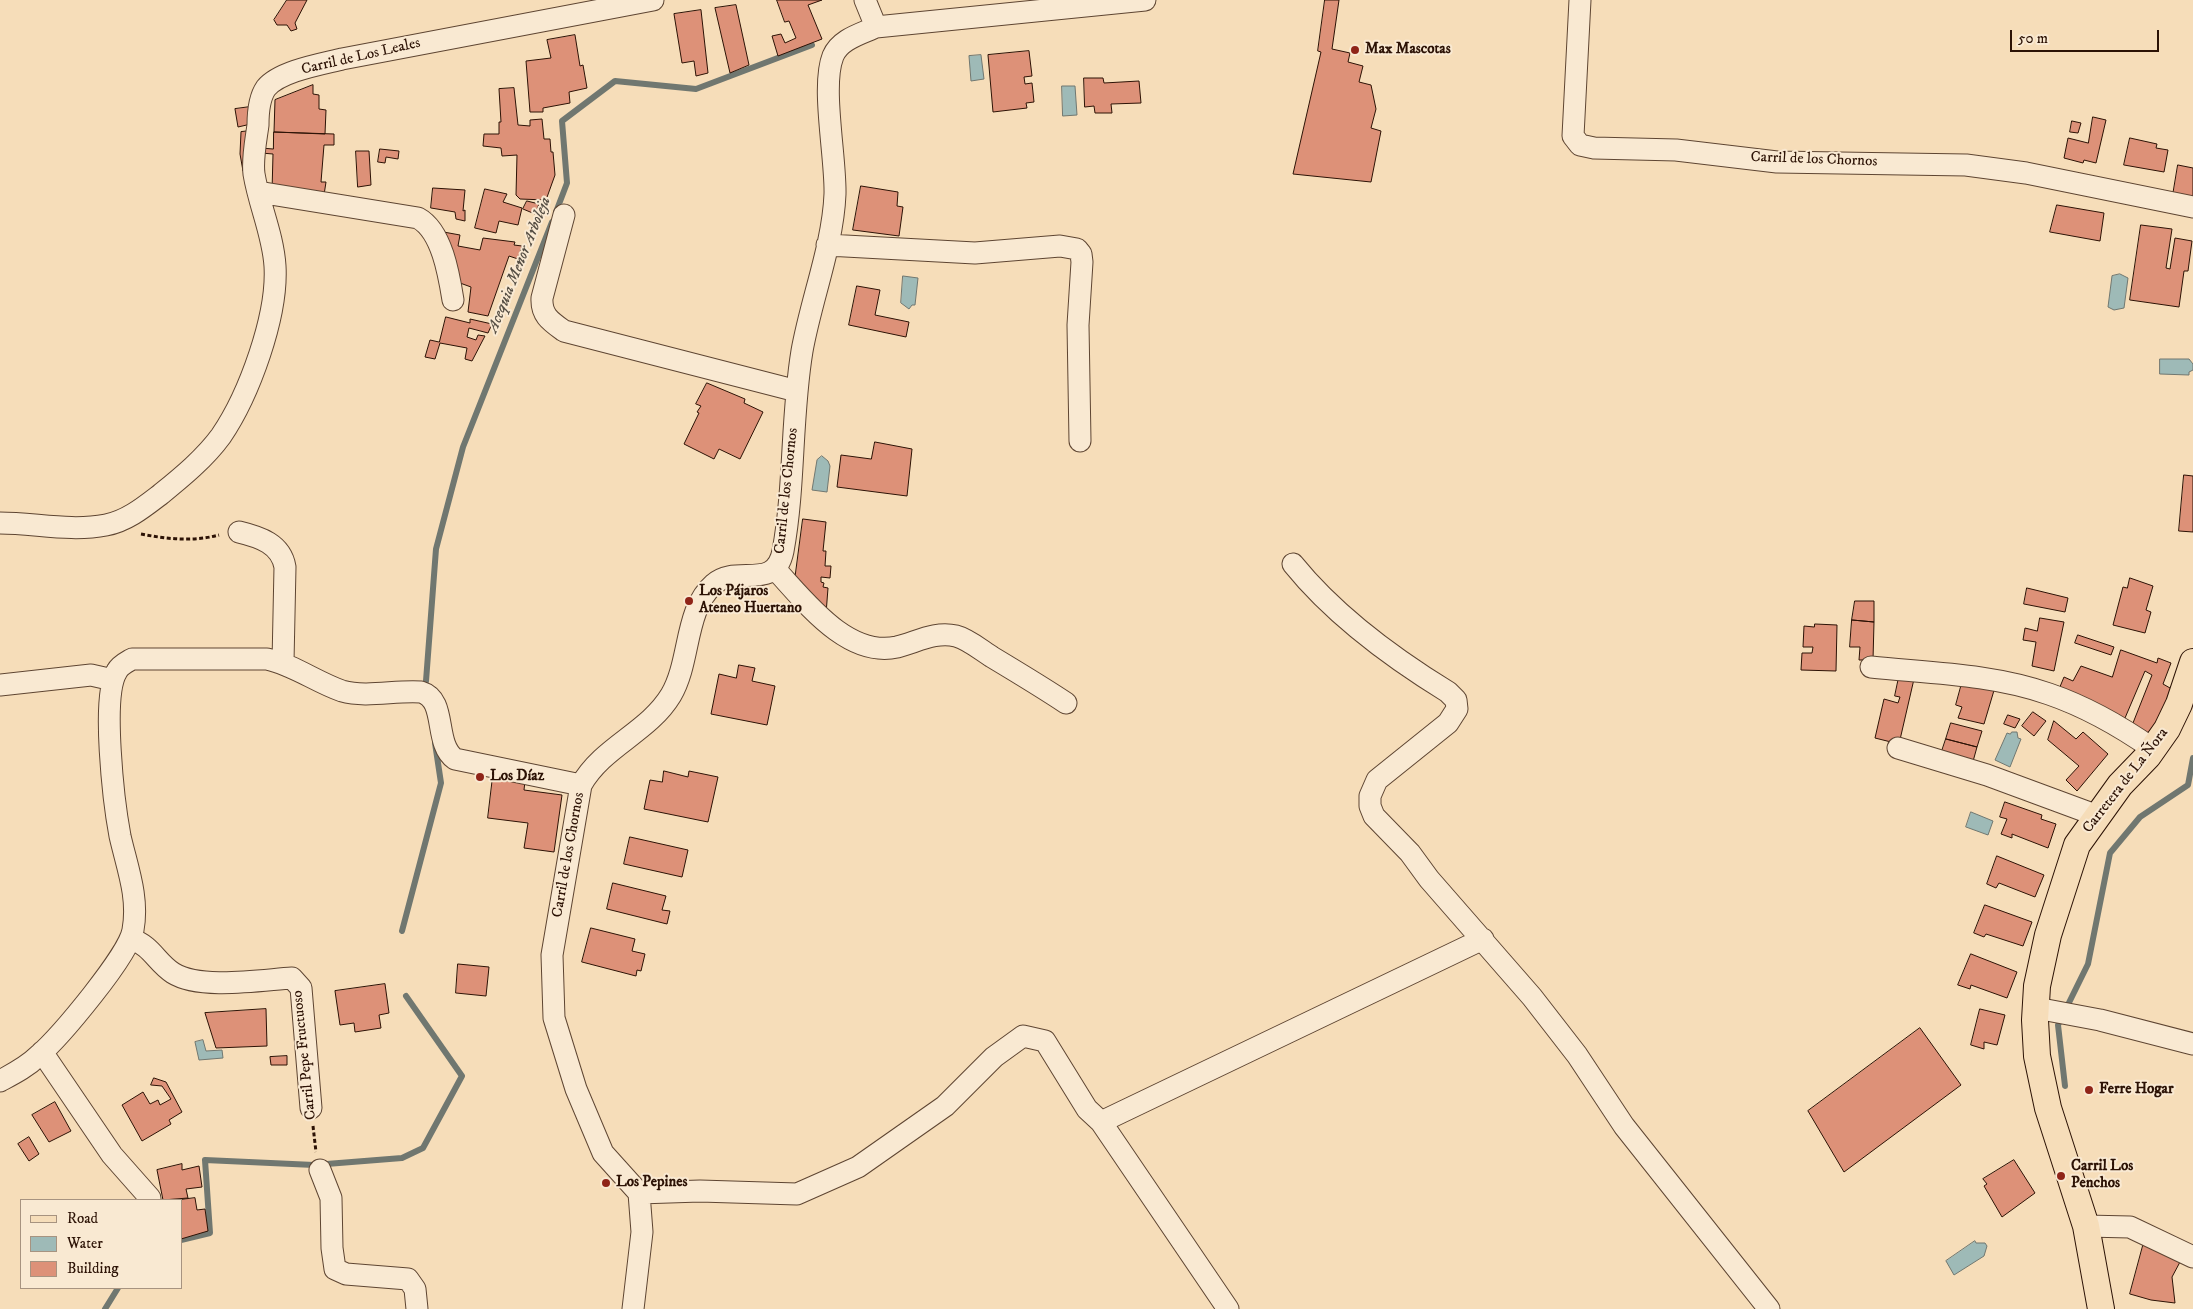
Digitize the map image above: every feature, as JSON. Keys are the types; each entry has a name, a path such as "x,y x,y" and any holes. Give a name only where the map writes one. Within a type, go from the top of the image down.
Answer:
{"main road":[{"name":"Carretera de La Ñora","path":"2101,1309 2086,1226 2048,1108 2037,1056 2054,1011 2037,986 2048,935 2077,845 2120,785 2153,749 2167,729 2175,713 2193,662"}],"street":[{"name":"Carril de Los Leales","path":"0,523 71,527 112,523 126,519 144,507 198,461 220,437 233,415 269,325 275,289 272,242 254,172 261,100 266,88 276,80 298,70 342,58 653,0"},
{"path":"865,0 876,27"},
{"name":"Carril de los Chornos","path":"639,1193 602,1153 576,1089 554,1018 552,955 581,786 588,772 603,756 649,723 661,710 681,674 698,603 706,592 722,579 766,574 775,569 780,562 785,534 797,391 808,319 827,245 834,193 829,96 830,66 836,50 850,38 876,27 1145,0"},
{"name":"Carril de los Chornos","path":"1580,0 1573,136 1580,145 1594,148 1676,150 1778,162 1966,165 2026,173 2193,206"},
{"path":"258,192 404,215 423,220 434,234 448,271 453,300"},
{"path":"564,215 542,298 541,309 548,320 564,331 797,391"},
{"path":"827,245 975,252 1060,246 1071,246 1078,249 1082,262 1078,325 1080,441"},
{"path":"239,532 262,538 283,556 285,566 283,662"},
{"path":"1293,564 1327,602 1388,652 1448,692 1456,700 1458,708 1448,722 1377,780 1372,787 1370,806 1380,824 1410,854 1429,879 1483,939 1549,1019 1577,1055 1624,1126 1769,1309"},
{"path":"775,569 828,622 855,642 870,647 883,648 896,647 936,634 959,637 1066,703"},
{"path":"0,1081 20,1070 42,1052 114,967 131,939 134,913 133,885 120,836 113,786 110,696 113,680 118,670 132,659 267,659 283,662 342,690 359,694 409,691 428,694 434,700 444,745 448,754 455,759 581,786"},
{"path":"1871,667 2012,684 2049,694 2110,720 2153,749"},
{"path":"0,685 90,675 113,680"},
{"path":"1898,748 1987,775 2098,816"},
{"name":"Carril Pepe Fructuoso","path":"131,939 147,946 168,970 183,978 207,982 292,978 301,988 311,1108"},
{"path":"1101,1122 1483,939"},
{"path":"2054,1011 2193,1044"},
{"path":"633,1309 642,1232 639,1193 700,1191 797,1194 858,1167 945,1106 994,1057 1023,1036 1045,1041 1087,1109 1101,1122 1228,1309"},
{"path":"42,1052 112,1155 150,1198"},
{"path":"319,1165 331,1198 332,1248 335,1269 346,1274 408,1279 415,1289 417,1309"},
{"path":"2086,1226 2130,1227 2193,1257"}],"path":[{"path":"112,523 126,530 184,540 200,540 239,532"},
{"name":"Carril Pepe Fructuoso","path":"311,1108 319,1165"}],"water":[{"path":"981,55 984,79 971,81 969,56"},
{"path":"1062,86 1075,86 1077,115 1063,116"},
{"path":"2120,274 2128,278 2124,308 2114,310 2108,307 2112,276"},
{"path":"903,276 918,278 915,305 912,305 909,309 901,303"},
{"path":"2160,359 2189,359 2193,364 2193,370 2189,372 2189,375 2160,374"},
{"path":"822,456 828,461 830,466 827,492 812,490 817,460"},
{"path":"2017,732 2018,738 2021,739 2010,767 1995,760 2007,733 2010,734"},
{"path":"1971,812 1993,821 1988,835 1966,827"},
{"path":"203,1040 206,1051 222,1050 223,1058 199,1060 195,1042"},
{"path":"1975,1241 1976,1243 1985,1243 1987,1246 1984,1256 1954,1275 1946,1261"}],"building":[{"path":"287,0 307,0 295,23 297,29 291,31 287,25 277,25 274,20"},
{"path":"777,0 822,0 808,5 822,39 778,56 772,36 781,34 785,43 796,38 789,21 785,22"},
{"path":"1325,0 1339,0 1332,49 1350,53 1348,62 1363,66 1359,82 1371,85 1376,109 1371,128 1381,131 1371,182 1293,174 1321,52 1318,51"},
{"path":"736,5 749,65 730,73 715,8"},
{"path":"701,10 708,73 696,76 694,61 682,63 674,14"},
{"path":"575,35 580,66 583,65 587,88 569,92 570,103 543,108 543,112 530,112 526,61 551,58 547,40"},
{"path":"1029,51 1032,76 1024,77 1025,84 1032,83 1034,102 1026,103 1027,108 993,112 988,55"},
{"path":"1084,78 1103,78 1104,83 1139,81 1141,103 1111,104 1112,113 1095,113 1094,106 1085,107"},
{"path":"313,85 313,94 319,95 319,109 326,110 325,134 274,132 275,100"},
{"path":"514,88 518,125 530,126 530,120 542,119 544,139 550,139 555,175 546,200 520,199 516,195 517,155 502,156 501,148 483,146 484,134 499,134 499,122 501,122 499,89"},
{"path":"250,107 251,124 238,127 235,109"},
{"path":"2093,117 2106,120 2096,163 2084,160 2083,163 2064,158 2068,138 2088,143"},
{"path":"2072,121 2081,123 2078,133 2070,132"},
{"path":"250,131 243,171 240,154 241,132"},
{"path":"274,132 334,134 334,145 324,145 321,182 326,182 324,195 272,192 273,154 261,153 261,148 273,149"},
{"path":"2130,138 2157,144 2156,148 2168,150 2164,172 2124,165"},
{"path":"380,149 399,151 398,159 386,157 385,163 378,162"},
{"path":"356,151 369,151 371,185 358,187"},
{"path":"2178,165 2193,168 2193,198 2173,195"},
{"path":"861,186 898,192 897,206 903,207 899,236 853,230"},
{"path":"433,188 465,190 463,211 465,210 465,221 456,219 455,212 431,208"},
{"path":"485,189 507,194 503,202 522,208 518,225 499,221 496,233 475,228"},
{"path":"527,201 539,204 535,214 523,209"},
{"path":"2057,205 2104,213 2100,241 2050,232"},
{"path":"2141,225 2172,229 2166,268 2170,269 2175,238 2192,241 2188,271 2184,271 2179,307 2130,300"},
{"path":"438,231 460,235 458,246 480,250 483,238 515,242 514,245 522,246 518,259 509,256 488,316 468,312 471,287 460,283"},
{"path":"857,286 880,290 875,315 909,322 906,337 849,325"},
{"path":"446,317 470,323 470,319 492,324 488,333 469,328 467,337 476,340 478,335 485,336 472,361 465,359 467,348 440,343 435,359 425,357 430,340 439,342"},
{"path":"707,383 745,399 744,403 763,412 740,459 719,449 714,459 684,444 699,413 697,412 701,406 696,404"},
{"path":"875,442 912,449 907,496 837,487 841,455 871,459"},
{"path":"2184,475 2193,476 2193,532 2179,531"},
{"path":"803,519 826,522 823,551 826,551 825,566 831,566 830,578 821,577 821,582 824,583 823,587 828,588 826,614 794,587"},
{"path":"2130,578 2153,586 2146,610 2151,612 2145,633 2113,625 2123,587 2127,588"},
{"path":"2027,588 2068,598 2065,612 2024,604"},
{"path":"1855,601 1874,601 1874,622 1852,620"},
{"path":"2040,618 2064,622 2054,671 2032,666 2036,642 2023,640 2025,628 2037,631"},
{"path":"1852,620 1874,622 1873,660 1859,660 1860,647 1850,647"},
{"path":"1815,624 1837,625 1836,671 1801,670 1802,653 1812,653 1813,647 1803,647 1804,626 1814,627"},
{"path":"2078,635 2114,647 2111,655 2075,643"},
{"path":"2121,650 2157,663 2158,658 2171,663 2163,684 2170,688 2174,682 2157,739 2131,728 2152,675 2145,671 2125,718 2118,718 2057,694 2064,677 2073,681 2081,666 2112,677"},
{"path":"739,665 755,668 752,681 775,686 767,725 711,714 719,674 736,678"},
{"path":"1899,677 1914,679 1899,744 1875,738 1884,699 1898,703 1900,697 1895,696"},
{"path":"1962,683 1995,687 1984,724 1958,718 1962,707 1956,705"},
{"path":"2033,712 2046,721 2034,736 2022,726"},
{"path":"2008,715 2020,719 2015,728 2004,724"},
{"path":"2054,721 2076,739 2083,732 2108,754 2077,791 2066,780 2079,766 2048,740"},
{"path":"1951,723 1982,731 1977,747 1946,739"},
{"path":"1946,739 1977,747 1972,765 1940,757"},
{"path":"664,771 688,777 689,771 718,777 708,822 644,809 650,780 662,782"},
{"path":"493,776 525,781 524,790 562,795 554,852 524,848 528,823 488,818"},
{"path":"2005,802 2042,815 2041,819 2056,824 2048,848 2012,834 2012,838 2001,834 2007,819 2000,817"},
{"path":"630,837 688,850 682,877 624,864"},
{"path":"1997,856 2044,875 2035,897 1999,883 1996,888 1987,884"},
{"path":"613,883 666,896 662,910 670,911 667,924 607,909"},
{"path":"1985,905 2032,922 2023,946 1986,934 1984,937 1974,933"},
{"path":"591,928 635,939 632,951 645,954 641,971 637,970 636,976 582,962"},
{"path":"1971,954 2017,972 2007,998 1971,985 1970,989 1958,985"},
{"path":"458,964 489,967 486,996 456,993"},
{"path":"385,984 389,1013 379,1015 381,1028 355,1032 354,1023 340,1025 335,991"},
{"path":"266,1009 267,1046 216,1048 205,1013"},
{"path":"1980,1009 2005,1015 1997,1045 1984,1042 1984,1049 1971,1045"},
{"path":"1920,1028 1961,1085 1844,1172 1808,1111"},
{"path":"287,1056 287,1065 271,1065 270,1057"},
{"path":"154,1078 166,1082 182,1112 169,1120 171,1124 142,1141 122,1105 143,1092 150,1104 158,1100 160,1105 171,1099 162,1086 151,1085"},
{"path":"55,1102 71,1131 49,1142 32,1115"},
{"path":"29,1137 39,1154 29,1161 18,1144"},
{"path":"2014,1160 2035,1193 2002,1217 1984,1186 1987,1184 1983,1179"},
{"path":"182,1164 182,1170 199,1166 202,1187 186,1189 188,1198 163,1199 157,1170"},
{"path":"195,1198 197,1210 205,1209 208,1231 182,1239 182,1200"},
{"path":"2144,1242 2180,1262 2172,1277 2175,1303 2151,1300 2130,1294"}],"waterway":[{"name":"Acequia Menor Arboleja","path":"556,212 567,183 562,121 615,81 696,89 812,45"},
{"name":"Acequia Menor Arboleja","path":"426,681 436,549 463,447 552,222"},
{"name":"Acequia Menor Arboleja","path":"402,931 441,783 435,743"},
{"path":"2065,1086 2058,1025 2088,964 2110,853 2140,817 2188,785 2193,758"},
{"name":"Acequia Menor Arboleja","path":"182,1240 210,1233 205,1160 314,1165 402,1158 423,1148 462,1076 406,996"},
{"name":"Acequia Menor Arboleja","path":"105,1309 117,1289"}],"place":[{"name":"Max Mascotas","path":"1355,50"},
{"name":"Los Pájaros Ateneo Huertano","path":"689,601"},
{"name":"Los Díaz","path":"480,777"},
{"name":"Ferre Hogar","path":"2089,1090"},
{"name":"Carril Los Penchos","path":"2061,1176"},
{"name":"Los Pepines","path":"606,1183"}]}
